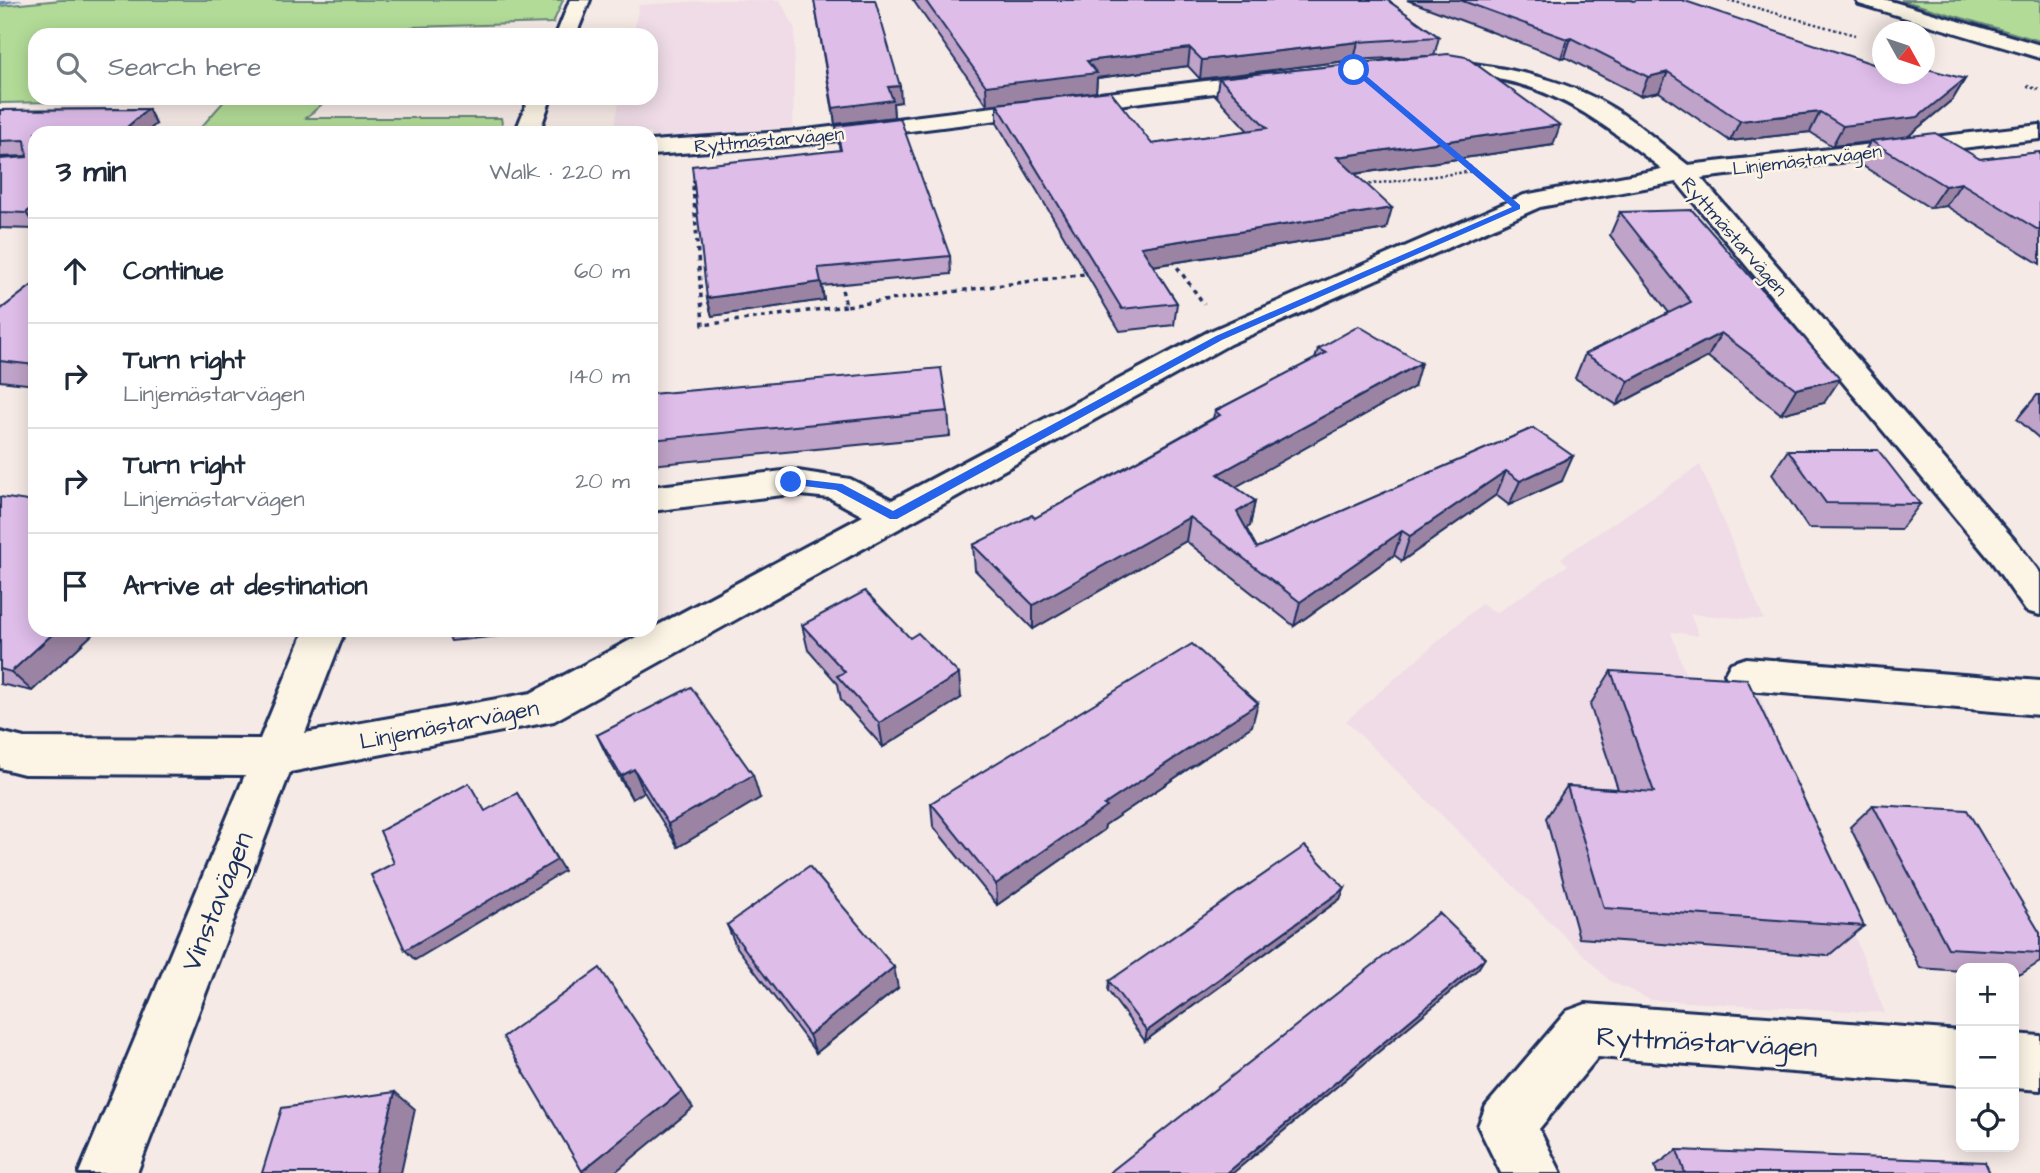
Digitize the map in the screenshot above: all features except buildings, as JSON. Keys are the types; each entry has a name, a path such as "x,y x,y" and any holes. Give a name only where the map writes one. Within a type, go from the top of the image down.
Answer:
{"street":[{"path":"569,28 579,1 607,0"},
{"path":"1866,0 2040,52"},
{"name":"Ryttmästarvägen","path":"1405,67 1443,64 1506,74 1556,89 1599,109 1683,173 2022,552 2040,601"},
{"name":"Ryttmästarvägen","path":"658,148 798,138 1300,76"},
{"path":"530,126 537,105"},
{"name":"Linjemästarvägen","path":"0,750 24,756 274,757 539,709 1226,335 1533,201 1683,173 2040,132"},
{"path":"658,498 791,482 838,486 893,516"},
{"name":"Vinstavägen","path":"108,1173 322,637"},
{"path":"1746,674 2040,698"},
{"name":"Ryttmästarvägen","path":"1532,1173 1506,1126 1586,1030 1956,1058"},
{"path":"2019,1061 2040,1063"}],"path":[{"path":"1728,0 1857,36"},
{"path":"690,146 703,325 1105,271"},
{"path":"1454,154 1518,207"},
{"path":"1356,186 1474,171"},
{"path":"1165,250 1226,335"},
{"path":"1159,264 1173,262"},
{"path":"840,281 846,306"}],"shaded area":[{"path":"718,0 780,0 795,29 793,127 658,139 658,126 614,126 619,105 658,105 658,28 634,28 639,5"},
{"path":"1700,465 1764,620 1690,614 1699,636 1671,632 1686,676 1719,677 1726,690 1758,691 1885,1013 1651,1000 1610,981 1346,721 1481,604 1496,613 1568,565 1561,558"}],"green space":[{"path":"61,0 563,0 553,23 410,28 28,28 28,103 0,103 0,6"},
{"path":"1901,0 2040,0 2040,41"},
{"path":"221,105 321,105 306,118 501,118 502,126 202,126"}],"waterway":[{"path":"0,3 20,0"}],"route":[{"path":"791,482 838,486 893,516 1219,338 1518,207 1354,70"}]}
